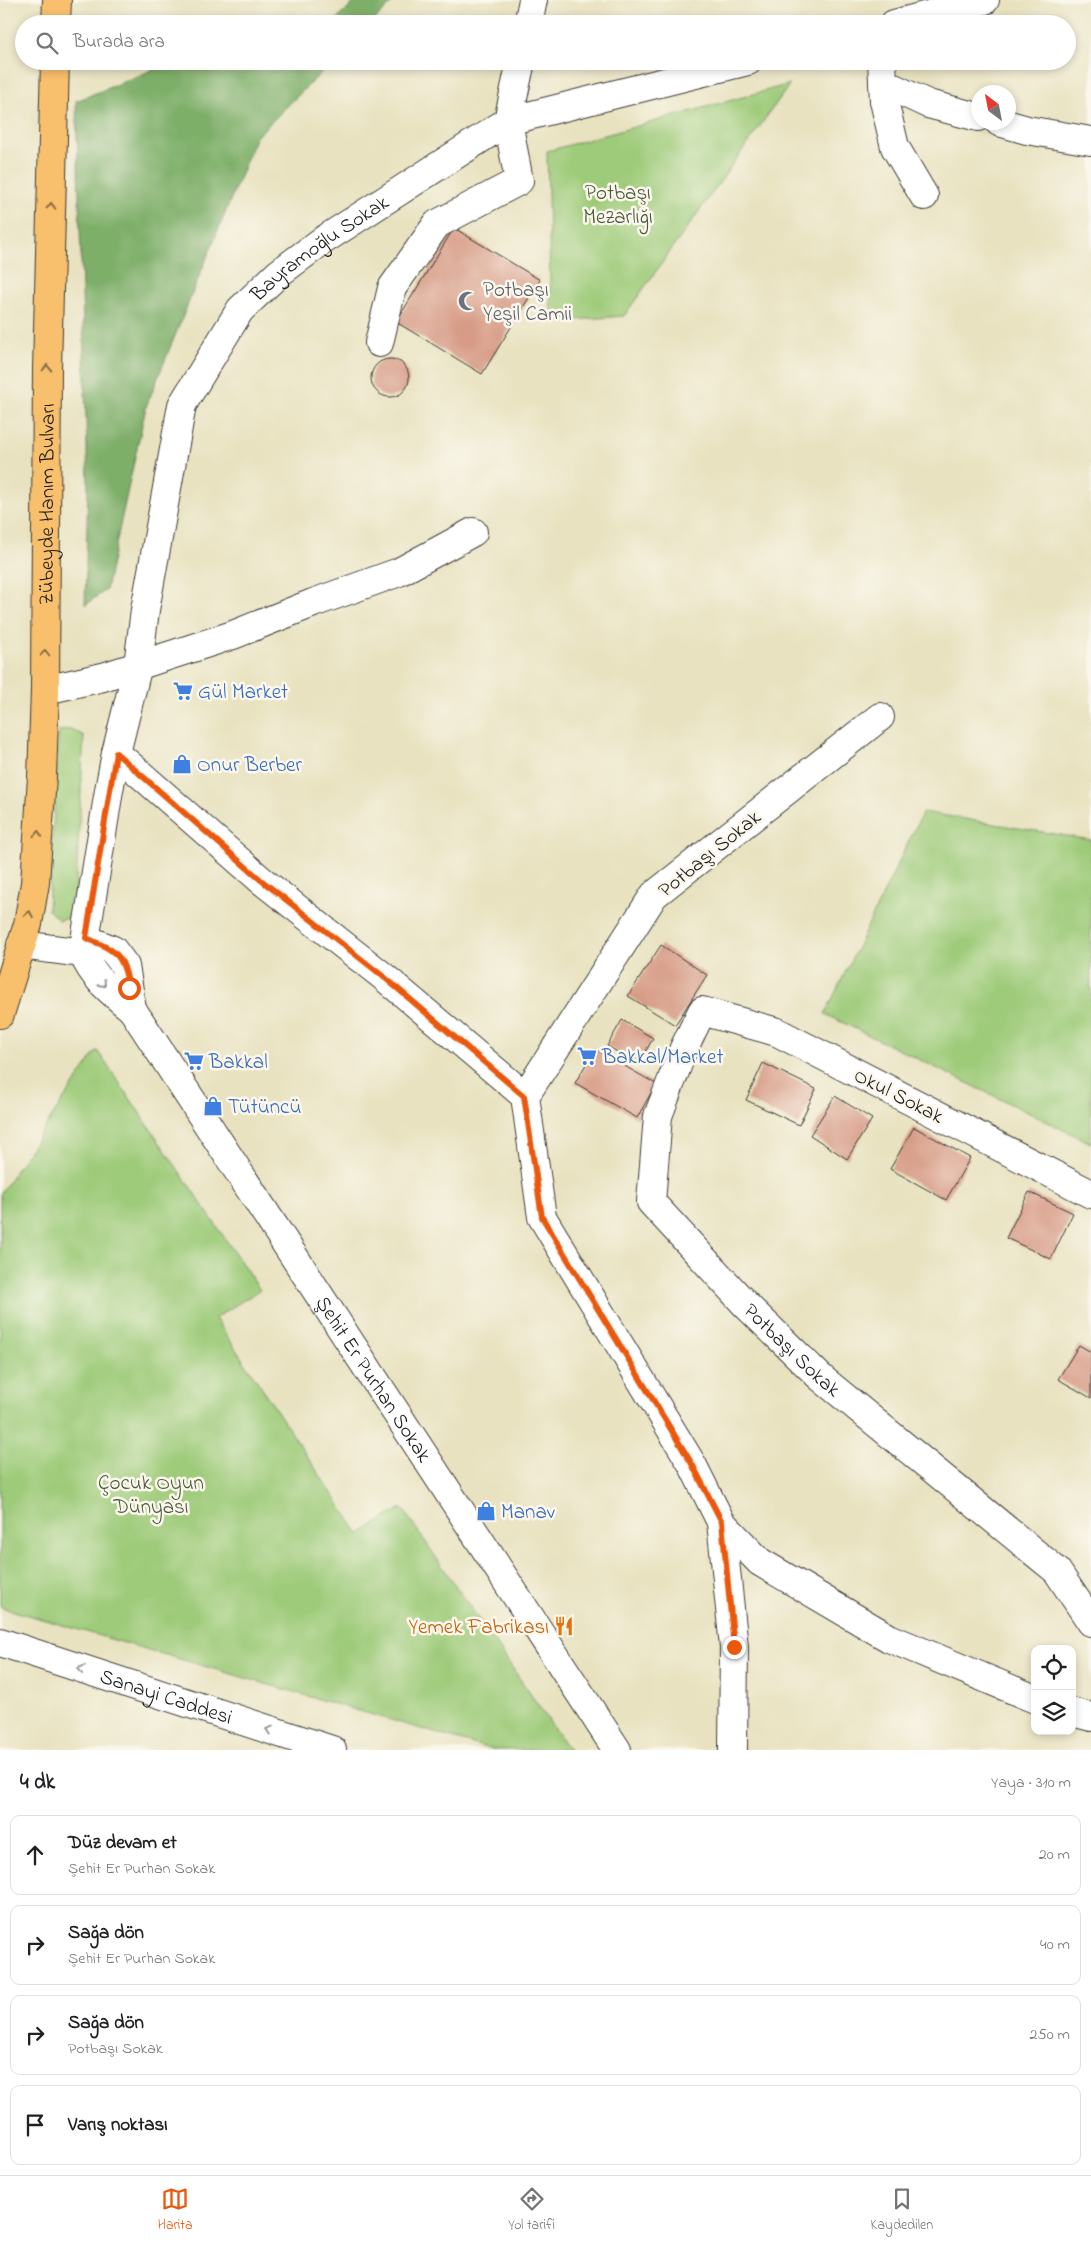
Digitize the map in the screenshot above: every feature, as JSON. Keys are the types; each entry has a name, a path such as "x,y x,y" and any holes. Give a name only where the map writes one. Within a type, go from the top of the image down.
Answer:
{"highway":[{"path":"56,15 57,0"},
{"name":"Zübeyde Hanım Bulvarı","path":"0,1014 10,941 28,924 35,883 42,776 45,690 47,369 55,70"}],"street":[{"path":"530,15 533,0"},
{"path":"928,15 985,0"},
{"path":"378,343 392,288 437,224 519,181 508,121 519,70"},
{"name":"Bayramoğlu Sokak","path":"138,665 145,610 182,405 240,310 279,273 322,241 508,121 712,70"},
{"path":"882,72 928,104 971,115"},
{"path":"882,72 884,101 896,147 924,196"},
{"path":"1016,127 1091,141"},
{"path":"45,690 103,677 233,635 313,603 399,572 473,532"},
{"path":"84,946 116,753 138,665"},
{"name":"Potbaşı Sokak","path":"524,1096 654,895 880,717"},
{"path":"116,753 261,880 384,977 524,1096 542,1217 692,1464 722,1522 760,1562 888,1638 1031,1697"},
{"name":"Şehit Er Purhan Sokak","path":"10,941 113,950 125,966 132,1009 617,1750"},
{"name":"Potbaşı Sokak","path":"702,1011 684,1048 658,1116 651,1202 746,1305 820,1377 1057,1571 1091,1622"},
{"name":"Okul Sokak","path":"702,1011 777,1032 1091,1194"},
{"path":"722,1522 734,1647 733,1750"},
{"name":"Sanayi Caddesi","path":"0,1642 332,1750"},
{"path":"1076,1713 1091,1717"}],"green space":[{"path":"357,0 395,0 380,15 341,15"},
{"path":"152,70 324,70 256,137 146,407 106,590 85,605 88,482 76,101"},
{"name":"Potbaşı Mezarlığı","path":"790,84 624,316 551,322 547,151"},
{"path":"71,729 84,736 74,917 59,920 48,910 59,731"},
{"path":"923,812 1091,840 1091,1143 825,1014"},
{"name":"Çocuk Oyun Dünyası","path":"97,1050 260,1290 215,1318 359,1534 402,1508 569,1750 494,1750 0,1607 0,1194"}],"building":[{"name":"Potbaşı Yeşil Camii","path":"454,228 540,280 482,374 396,322"},
{"path":"390,359 403,365 409,378 403,391 390,397 377,391 371,378 377,365"},
{"path":"661,945 707,975 675,1025 628,996"},
{"path":"622,1020 653,1038 639,1064 607,1046"},
{"path":"595,1049 656,1084 637,1118 575,1083"},
{"path":"763,1063 816,1089 799,1125 746,1100"},
{"path":"835,1096 872,1119 847,1159 810,1135"},
{"path":"914,1127 970,1158 946,1200 890,1169"},
{"path":"1029,1192 1073,1213 1051,1259 1006,1238"},
{"path":"1079,1345 1091,1352 1091,1398 1058,1379"}],"place":[{"name":"Potbaşı Yeşil Camii","path":"468,301"},
{"name":"Gül Market","path":"183,691"},
{"name":"Onur Berber","path":"182,764"},
{"name":"Bakkal/Market","path":"587,1056"},
{"name":"Bakkal","path":"194,1061"},
{"name":"Tütüncü","path":"213,1106"},
{"name":"Manav","path":"486,1511"},
{"name":"Yemek Fabrikası","path":"564,1626"}],"route":[{"path":"129,988 125,966 113,950 86,938 116,753 261,880 384,977 524,1096 542,1217 692,1464 722,1522 734,1647"}]}
